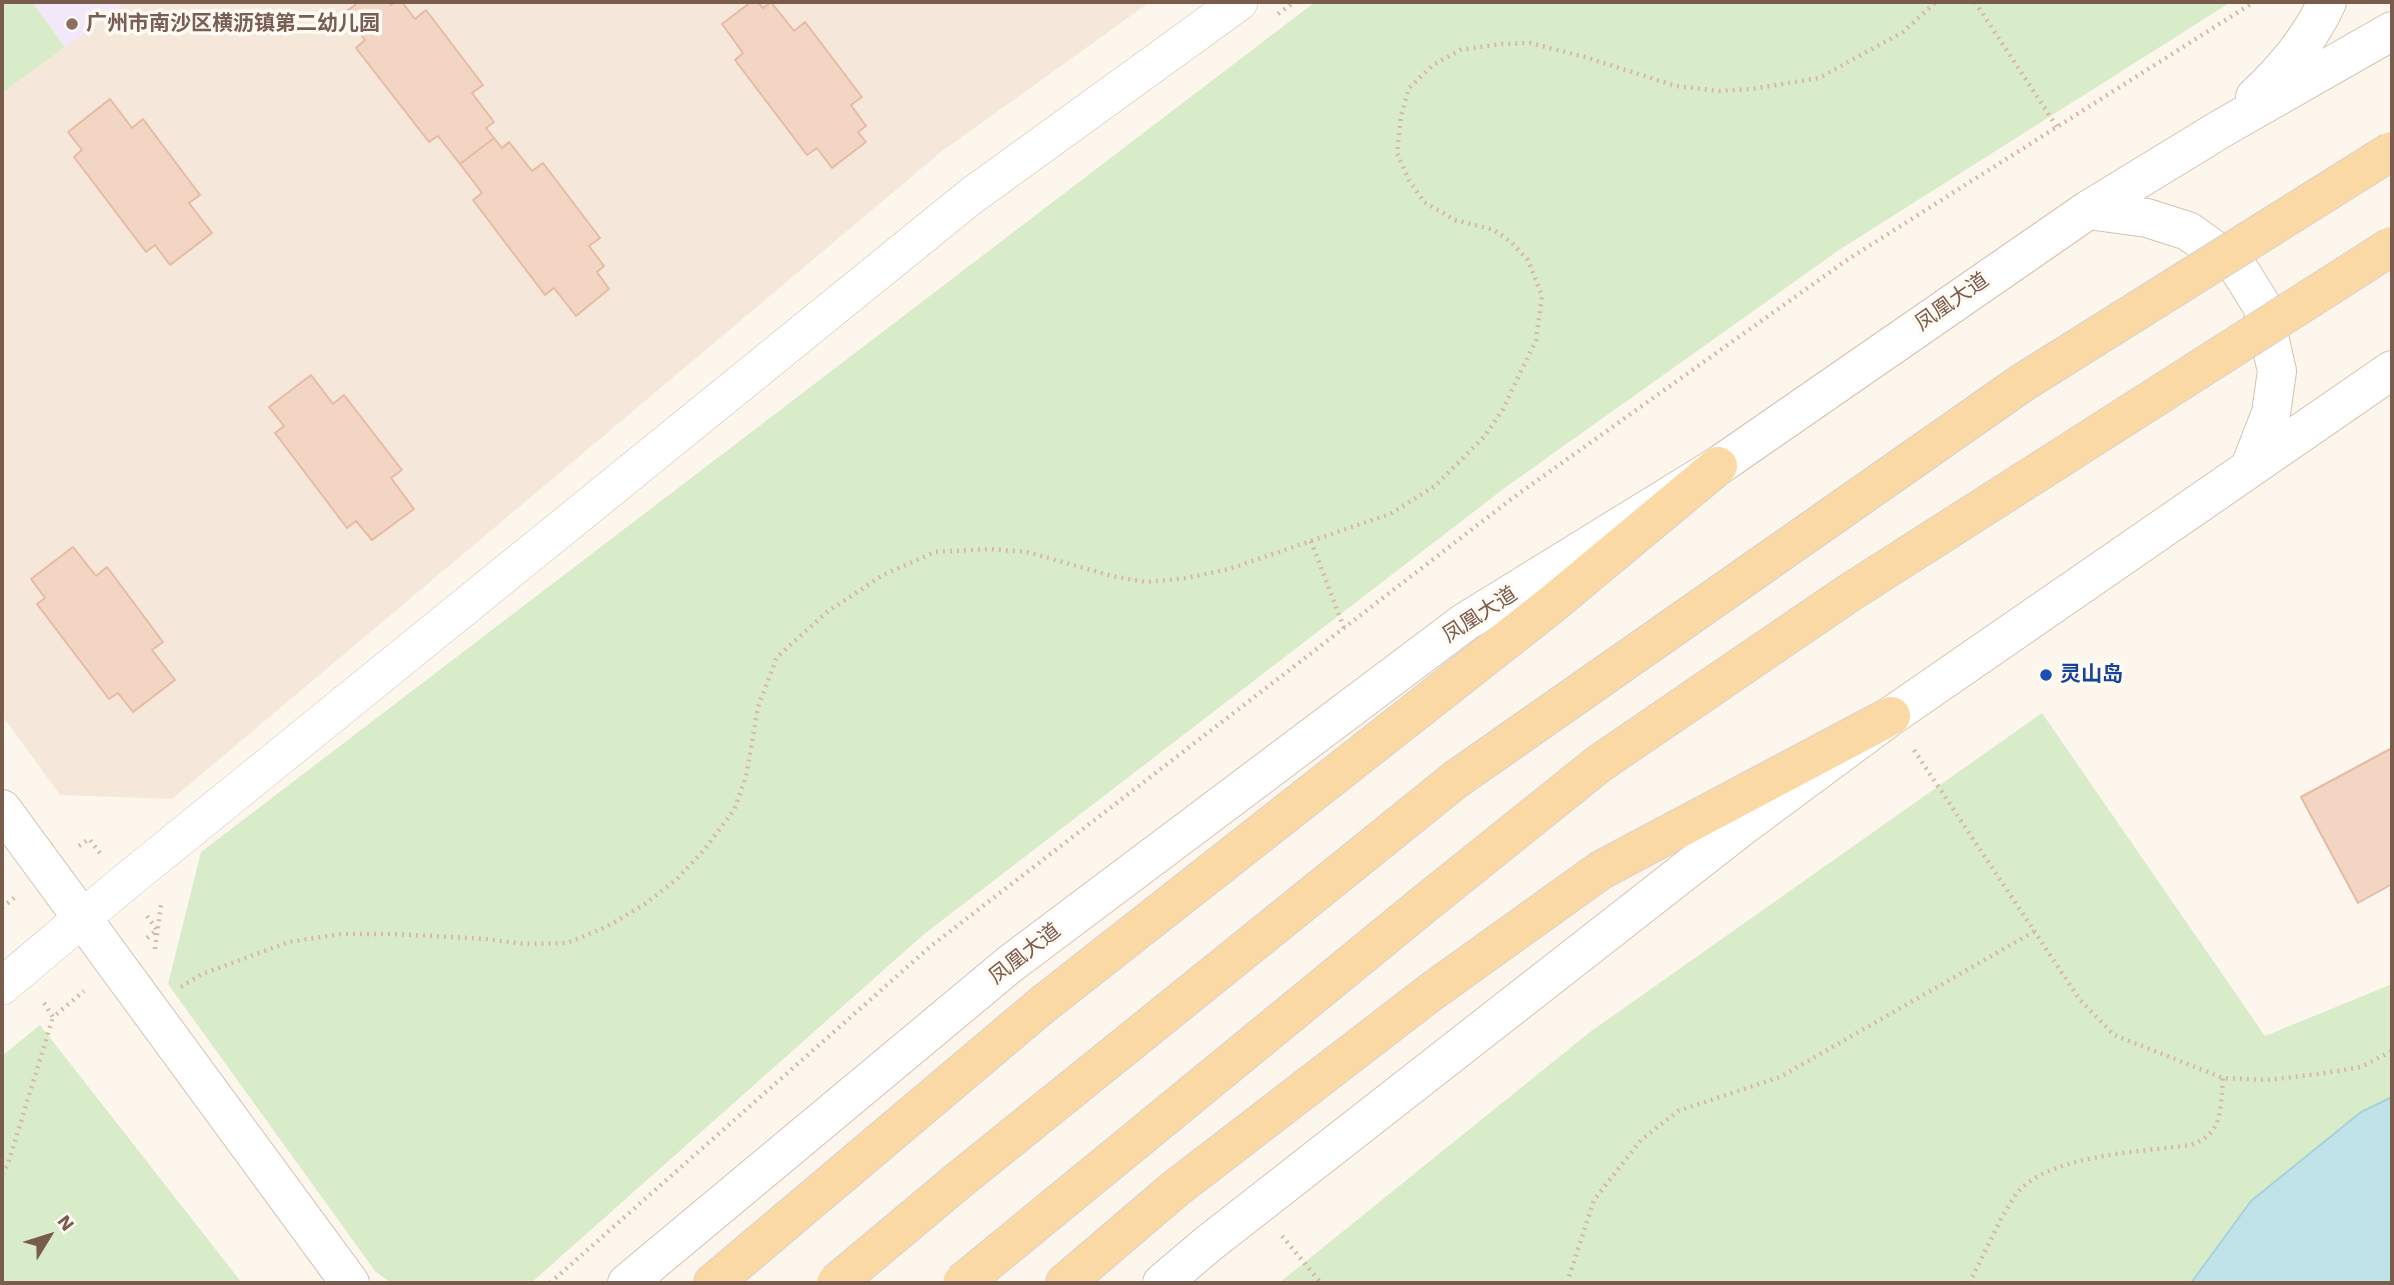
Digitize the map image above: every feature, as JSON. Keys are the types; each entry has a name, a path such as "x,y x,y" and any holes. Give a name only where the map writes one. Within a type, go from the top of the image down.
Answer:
{"main road":[{"path":"2224,127 2277,76 2321,15 2327,2"},
{"name":"凤凰大道","path":"627,1283 1010,964 1465,622 1718,466 2088,210 2224,127 2392,31"},
{"path":"836,1283 958,1181 1455,780 2022,383 2392,151"},
{"path":"2088,210 2147,218 2188,231 2236,266 2262,306 2277,371 2271,412 2250,467"},
{"path":"962,1283 1423,905 1601,763 1849,593 2392,246"},
{"path":"1162,1283 1256,1206 1740,828 1891,716 2389,374"},
{"path":"713,1283 1041,1006 1551,605 1718,466"},
{"path":"1065,1283 1175,1189 1431,992 1601,870 1891,716"},
{"path":"2,809 350,1283"}],"street":[{"path":"2,986 82,918 970,197 1239,2"}],"path":[{"path":"172,993 202,974 289,942 341,934 487,939 524,944 567,943 606,927 645,904 677,879 704,850 734,810 746,777 758,707 778,657 827,612 883,575 935,552 990,549 1027,552 1112,576 1146,582 1187,578 1229,569 1390,514 1435,486 1484,437 1503,410 1536,340 1542,296 1528,260 1511,242 1493,230 1455,220 1424,202 1409,180 1397,153 1401,116 1409,88 1433,65 1460,50 1530,43 1585,57 1676,86 1719,91 1752,89 1819,78 1903,32 1936,2"},
{"path":"1975,2 2057,127"},
{"path":"550,1283 931,946 1514,497 1846,260 2255,2"},
{"path":"1311,541 1344,628"},
{"path":"1891,716 2080,1000 2115,1035 2223,1079 2266,1080 2361,1067 2392,1051"},
{"path":"1567,1283 1594,1200 1641,1140 1678,1111 1780,1077 2035,931"},
{"path":"2,1174 8,1164 53,1017"},
{"path":"1969,1283 2015,1195 2031,1180 2072,1161 2190,1145 2205,1140 2219,1122 2223,1079"},
{"path":"1256,1206 1321,1283"}],"shaded area":[{"name":"广州市南沙区横沥镇第二幼儿园","path":"32,2 126,2 65,47"},
{"path":"126,2 1150,2 941,152 172,799 60,795 2,715 2,93"}],"green space":[{"path":"2,2 32,2 65,47 2,93"},
{"path":"1315,2 2231,2 1839,250 1506,487 923,935 531,1283 391,1283 375,1271 168,984 201,852"},
{"path":"2042,713 2265,1036 2392,984 2392,1283 1279,1283 1590,1032"},
{"path":"40,1025 242,1283 2,1283 2,1056"}],"water":[{"path":"2392,1097 2392,1283 2191,1283 2251,1201 2361,1112"}],"building":[{"path":"359,2 389,2 391,5 402,2 415,19 426,10 483,85 472,93 494,122 486,128 494,138 460,164 438,136 429,142 356,48 365,40 344,13"},
{"path":"751,2 758,2 763,8 771,2 794,31 805,22 862,97 851,105 866,126 858,132 866,142 832,168 817,148 807,155 735,60 743,53 722,24"},
{"path":"110,99 132,128 143,119 200,195 189,203 212,233 170,265 155,245 146,252 74,157 82,150 68,132"},
{"path":"494,138 502,148 509,142 532,171 543,163 600,238 589,246 604,266 597,272 609,289 576,316 554,288 545,295 473,200 482,193 460,164"},
{"path":"311,375 333,404 344,395 402,470 391,478 414,509 372,540 356,521 347,528 275,433 284,426 269,407"},
{"path":"73,547 96,576 107,567 163,642 152,650 175,680 133,712 118,693 109,699 37,604 45,598 31,579"},
{"path":"2392,748 2392,884 2358,903 2301,797"}],"place":[{"name":"广州市南沙区横沥镇第二幼儿园","path":"72,24"},
{"name":"灵山岛","path":"2046,675"}]}
